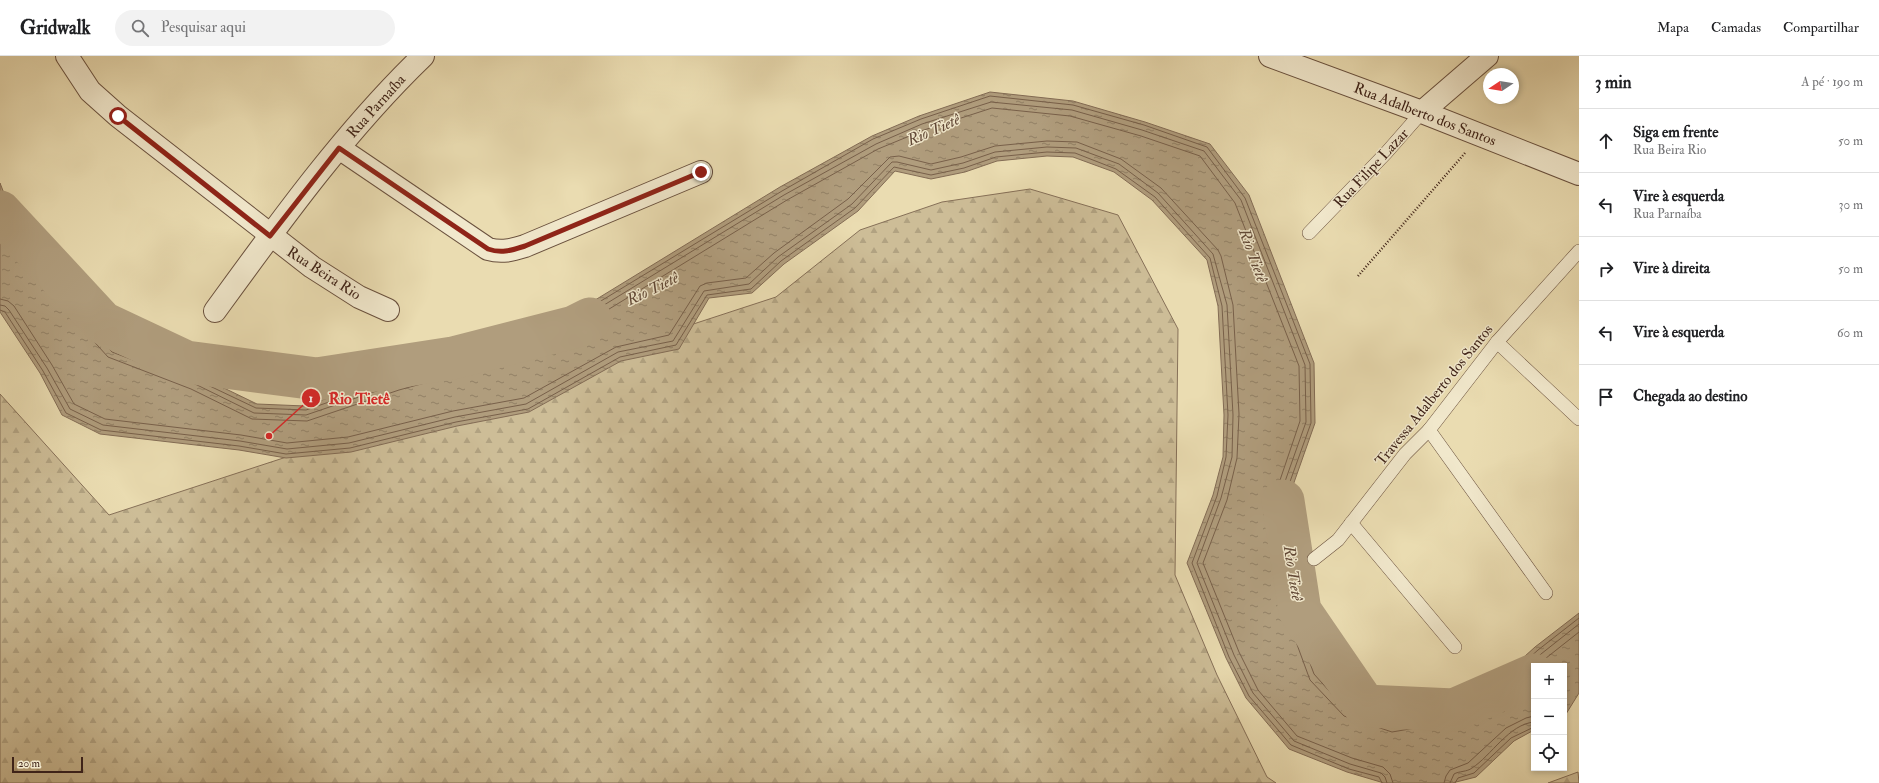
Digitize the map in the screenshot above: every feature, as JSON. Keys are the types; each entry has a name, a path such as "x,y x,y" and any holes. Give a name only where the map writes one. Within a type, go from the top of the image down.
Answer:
{"street":[{"name":"Rua Beira Rio","path":"67,56 90,91 103,104 270,236 312,267 359,297 388,310"},
{"name":"Rua Parnaíba","path":"215,311 270,236 339,148 385,95 423,56"},
{"name":"Rua Adalberto dos Santos","path":"1270,56 1422,112 1579,174"},
{"name":"Rua Filipe Lazar","path":"1422,112 1487,56"},
{"path":"339,148 488,249 498,252 525,246 701,172"}],"lane":[{"name":"Rua Filipe Lazar","path":"1309,233 1386,153 1422,112"},
{"name":"Travessa Adalberto dos Santos","path":"1314,560 1338,540 1405,454 1429,430 1498,342 1579,251"},
{"path":"1498,342 1579,419"},
{"path":"1429,430 1546,593"},
{"path":"1351,523 1455,647"}],"path":[{"path":"1358,276 1480,136"}],"green space":[{"path":"1030,189 1118,215 1178,329 1175,575 1217,675 1267,777 1276,783 0,783 0,394 109,515 776,297 860,230 942,202"},
{"path":"1578,772 1579,783 1548,783"}],"water":[{"name":"Rio Tietê","path":"990,92 1073,101 1145,122 1210,144 1249,195 1314,363 1315,423 1291,491 1292,560 1298,605 1322,670 1352,703 1391,717 1439,709 1492,686 1535,647 1579,613 1579,693 1567,712 1567,663 1531,663 1531,732 1514,741 1476,777 1452,783 1384,783 1347,772 1289,749 1246,698 1226,658 1187,563 1213,495 1223,457 1224,415 1218,306 1207,260 1152,200 1114,172 1073,157 1047,156 997,161 965,172 931,179 895,171 858,211 784,264 752,293 709,298 679,349 621,361 529,412 457,426 351,452 286,458 239,450 100,434 62,415 40,373 0,312 0,183 23,242 117,344 197,375 257,404 305,406 394,375 533,338 780,187 872,136 919,116"}],"waterway":[{"name":"Rio Tietê","path":"0,212 103,323 186,362 317,379 453,358 574,327 590,319"},
{"name":"Rio Tietê","path":"1283,501 1300,611 1365,706 1454,710 1531,676"}],"place":[{"name":"Rio Tietê","path":"269,436"}],"route":[{"path":"118,116 270,236 339,148 488,249 498,252 525,246 701,172"}]}
